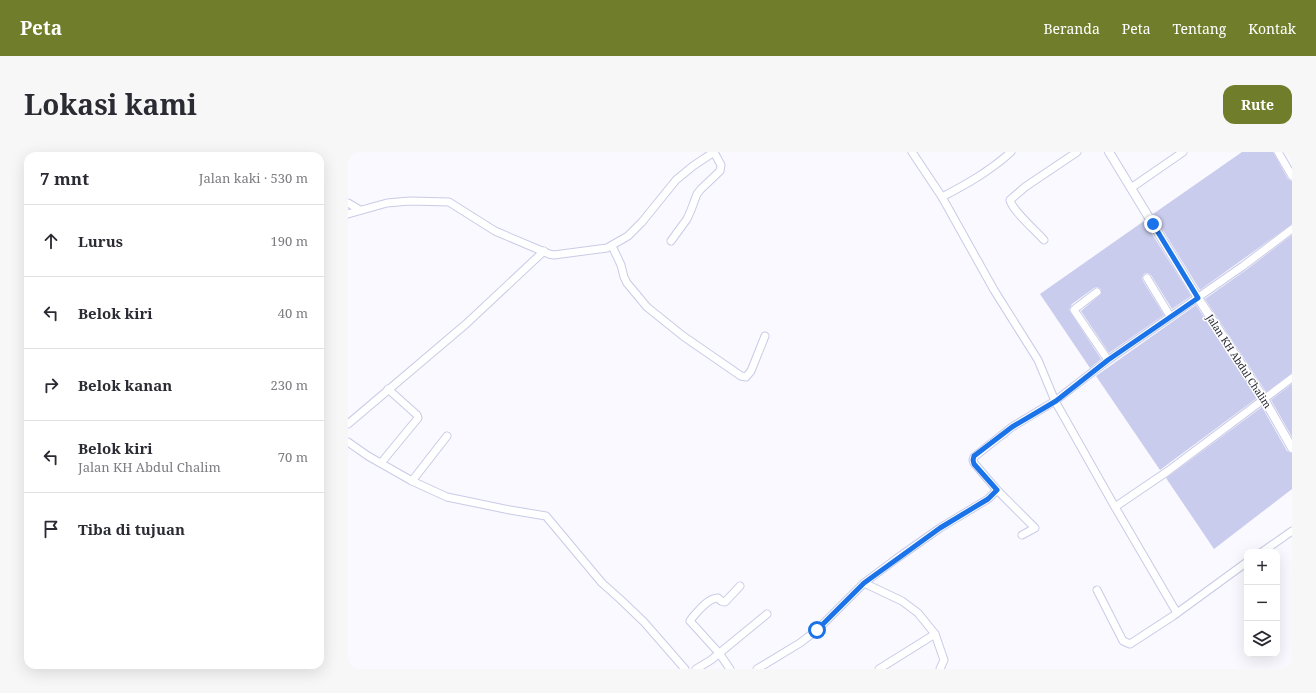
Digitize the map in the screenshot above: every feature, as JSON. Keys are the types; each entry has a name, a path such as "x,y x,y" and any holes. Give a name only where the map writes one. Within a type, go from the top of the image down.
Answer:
{"street":[{"path":"348,214 387,203 410,201 449,202 495,231 554,256 609,247 628,236 638,227 676,180 714,152 721,165 720,171 700,189 687,219 671,241"},
{"path":"912,152 942,197 994,290 1038,360 1056,401 1115,507 1177,613"},
{"path":"942,197 968,183 1000,162 1011,152"},
{"path":"1044,240 1011,204 1010,200 1025,187 1077,152"},
{"name":"Jalan KH Abdul Chalim","path":"1109,152 1198,298 1264,399 1292,448"},
{"path":"1131,188 1183,152"},
{"path":"1278,152 1292,176"},
{"path":"348,203 360,210"},
{"path":"1022,535 1033,530 1035,528 1034,526 1024,518 974,464 974,456 1012,427 1056,401 1108,360 1243,266 1292,228"},
{"path":"609,247 621,265 627,283 647,307 683,336 741,376 746,377 751,371 765,336"},
{"path":"348,424 466,324 544,251"},
{"path":"1147,278 1170,316"},
{"path":"1097,292 1074,310 1108,360"},
{"path":"1115,507 1168,471 1292,378"},
{"path":"381,463 418,418 417,415 388,389"},
{"path":"412,481 447,436"},
{"path":"348,442 368,456 412,481 447,497 546,516 602,583 644,622 685,669"},
{"path":"757,669 800,644 817,630 864,583 940,528 978,506 997,490"},
{"path":"1266,549 1292,531"},
{"path":"1097,590 1121,638 1127,644 1130,644 1177,613 1244,564"},
{"path":"864,583 902,601 918,613 935,634 944,660 940,669"},
{"path":"730,669 719,653 690,620 714,598 718,598 725,602 740,586"},
{"path":"696,669 719,653 767,614"},
{"path":"880,669 935,634"}],"building":[{"path":"1242,152 1273,152 1288,179 1292,181 1292,224 1200,290 1153,214"},
{"path":"1144,221 1191,296 1172,309 1151,275 1147,273 1144,274 1142,278 1143,281 1164,315 1109,353 1081,311 1101,294 1101,289 1097,287 1094,288 1072,304 1069,310 1101,359 1090,368 1040,294"},
{"path":"1292,235 1292,373 1266,392 1205,299"},
{"path":"1196,305 1257,398 1160,470 1096,376"},
{"path":"1292,384 1292,437 1271,400"},
{"path":"1262,407 1287,451 1292,453 1292,489 1214,549 1166,478"}],"route":[{"path":"817,630 864,583 940,528 978,506 997,490 983,476 974,464 974,456 1012,427 1056,401 1108,360 1198,298 1153,224"}]}
